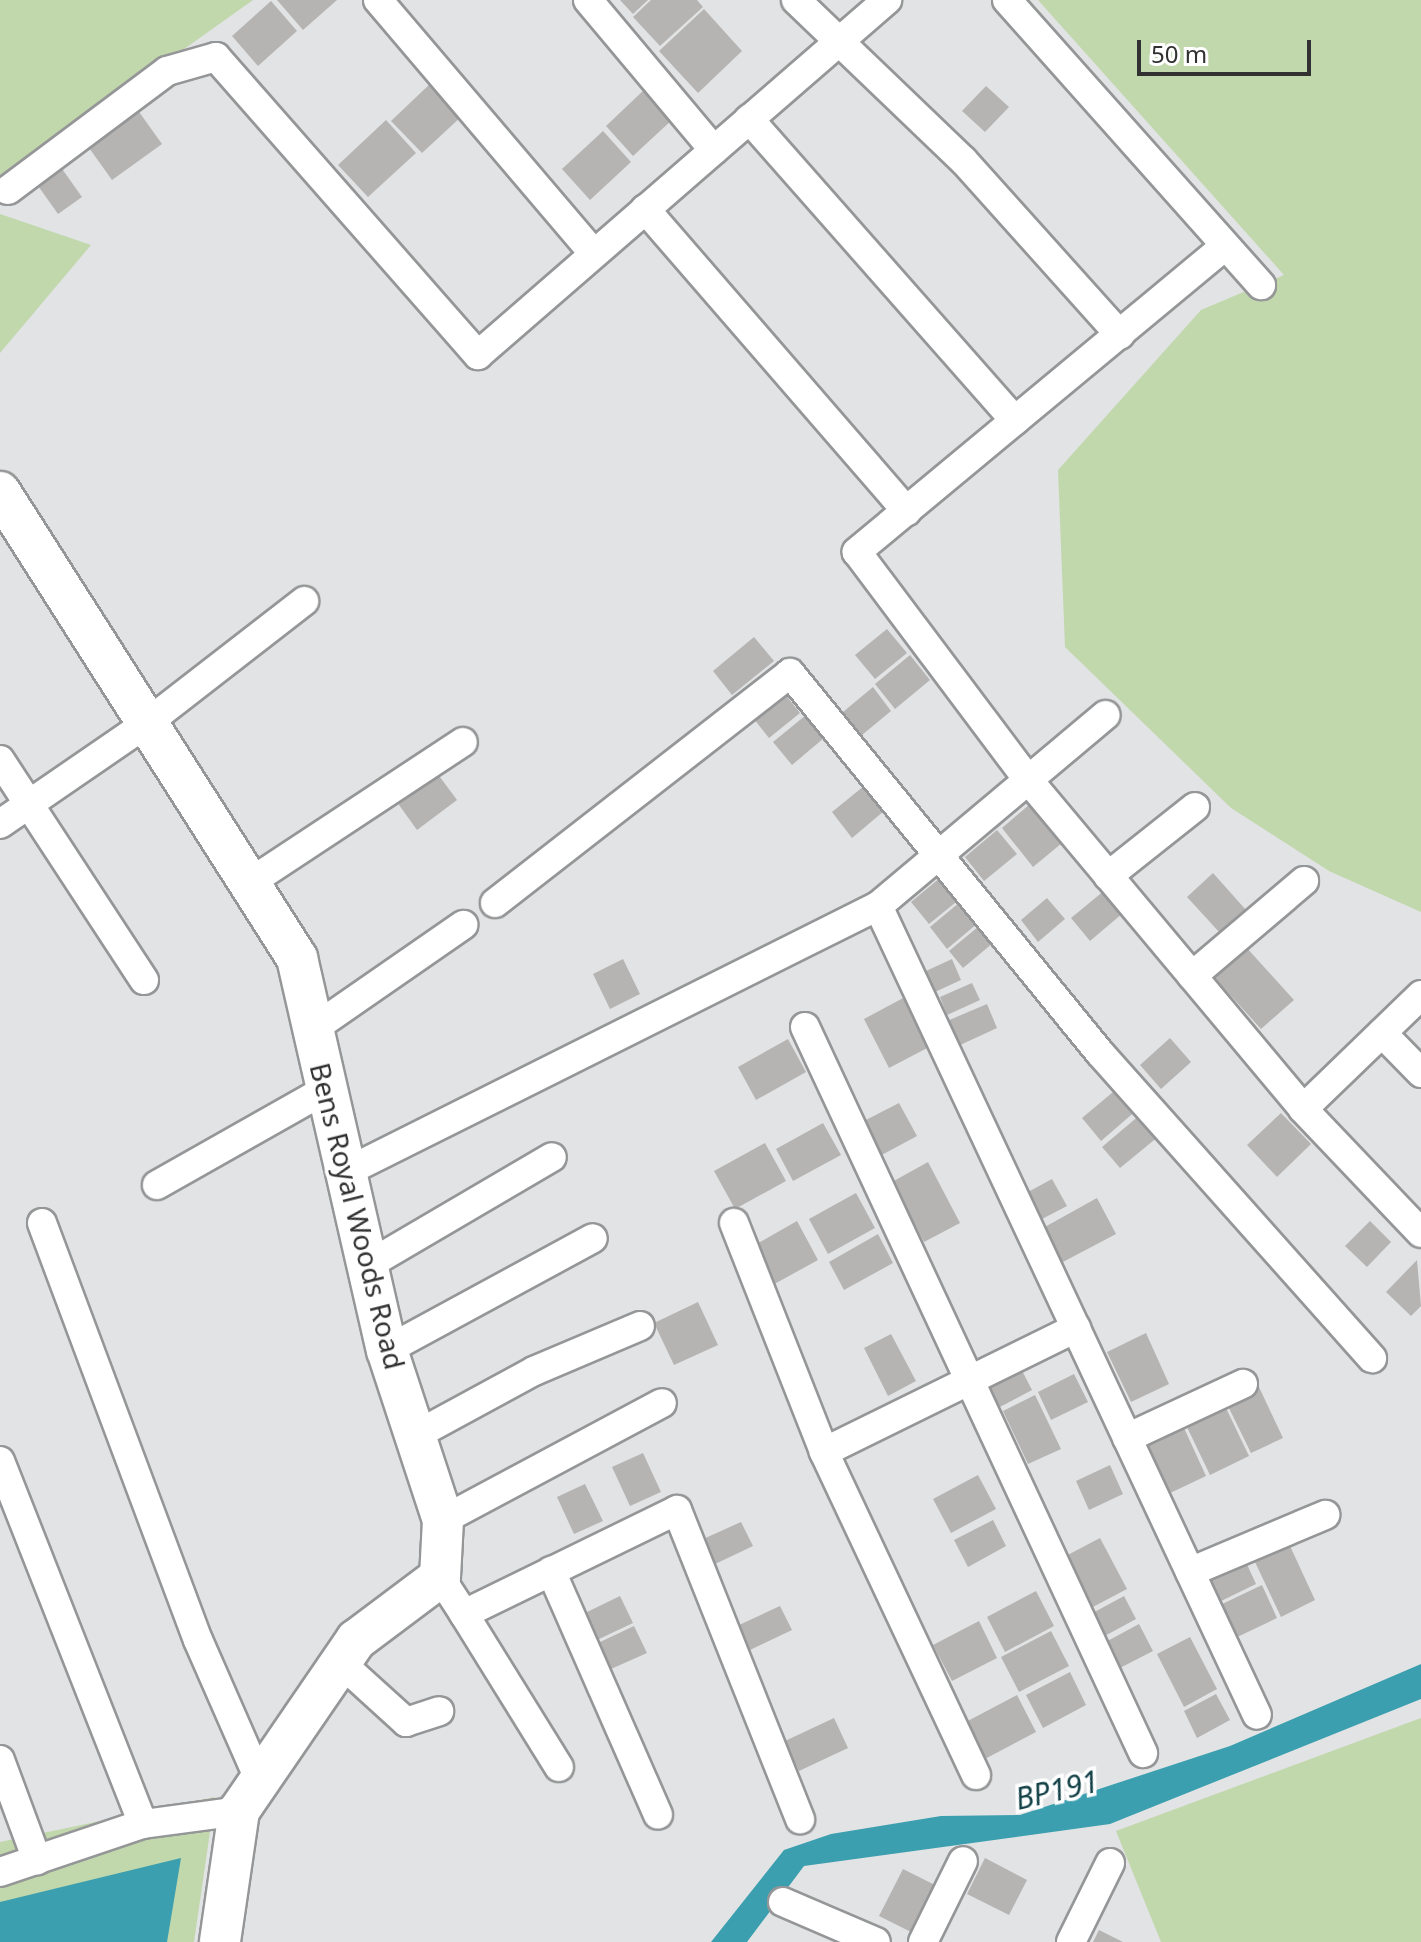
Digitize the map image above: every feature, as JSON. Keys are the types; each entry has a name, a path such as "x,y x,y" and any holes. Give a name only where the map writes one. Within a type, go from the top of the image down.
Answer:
{"street":[{"path":"378,0 594,254"},
{"path":"588,0 714,150"},
{"path":"796,0 836,44 963,160 1120,335"},
{"path":"8,190 167,71 216,57 478,355 887,0"},
{"path":"1007,0 1261,285"},
{"path":"749,119 1015,421"},
{"path":"645,209 907,511"},
{"path":"1225,246 857,552 1030,782 1303,1109 1421,1233"},
{"name":"Bens Royal Woods Road","path":"0,492 297,958 387,1350 418,1434 443,1520 440,1577"},
{"path":"0,824 147,723 304,601"},
{"path":"495,903 790,673 1100,1053 1372,1358"},
{"path":"346,1172 878,906 941,858 1106,715"},
{"path":"249,883 463,742"},
{"path":"0,760 144,980"},
{"path":"1108,876 1195,807"},
{"path":"1192,976 1304,881"},
{"path":"878,906 1257,1715"},
{"path":"313,1029 463,925"},
{"path":"1303,1109 1421,995"},
{"path":"805,1027 971,1375 1143,1753"},
{"path":"1382,1033 1421,1073"},
{"path":"157,1185 327,1089"},
{"path":"368,1265 552,1157"},
{"path":"42,1223 198,1640 249,1796"},
{"path":"734,1223 824,1452 976,1775"},
{"path":"387,1350 593,1238"},
{"path":"418,1434 534,1371 640,1326"},
{"path":"824,1452 971,1375 1076,1328"},
{"path":"1127,1438 1243,1384"},
{"path":"443,1520 662,1403"},
{"path":"0,1461 143,1824"},
{"path":"464,1614 669,1510 685,1517 800,1819"},
{"path":"1190,1572 1325,1515"},
{"path":"551,1571 658,1815"},
{"path":"220,1942 249,1796 356,1640 440,1577 559,1767"},
{"path":"341,1663 406,1722 439,1711"},
{"path":"0,1760 37,1860"},
{"path":"0,1872 143,1824 249,1796"},
{"path":"923,1942 963,1861"},
{"path":"1071,1942 1110,1863"},
{"path":"783,1902 876,1942"}],"green space":[{"path":"0,0 253,0 0,180"},
{"path":"1038,0 1421,0 1421,912 1329,871 1231,808 1065,647 1058,470 1201,310 1284,275"},
{"path":"0,214 91,245 0,353"},
{"path":"1421,1718 1421,1942 1161,1942 1116,1831"},
{"path":"215,1797 194,1942 0,1942 0,1842"}],"water":[{"path":"1421,1664 1421,1699 1110,1824 804,1866 747,1942 711,1942 784,1850 831,1834 941,1816 1020,1815 1230,1746"},
{"path":"181,1858 167,1942 0,1942 0,1902"}],"building":[{"path":"277,0 337,0 303,30"},
{"path":"620,0 648,0 633,14"},
{"path":"651,0 697,0 703,7 660,46 633,17"},
{"path":"271,1 297,31 258,66 232,36"},
{"path":"704,9 742,51 698,93 659,51"},
{"path":"431,83 462,116 422,153 391,121"},
{"path":"986,86 1009,107 985,132 962,111"},
{"path":"645,89 673,119 633,156 606,126"},
{"path":"137,109 162,144 112,180 87,145"},
{"path":"386,120 416,153 368,197 338,165"},
{"path":"603,131 631,162 590,200 562,169"},
{"path":"60,166 82,197 58,214 36,183"},
{"path":"887,629 907,653 875,679 855,655"},
{"path":"754,637 774,661 732,695 713,671"},
{"path":"910,655 930,680 895,709 875,684"},
{"path":"873,687 891,711 862,735 843,712"},
{"path":"781,689 800,713 769,738 750,714"},
{"path":"806,715 824,738 792,765 773,742"},
{"path":"434,769 457,800 417,830 394,798"},
{"path":"864,786 884,811 852,838 832,812"},
{"path":"1030,804 1062,843 1033,867 1002,828"},
{"path":"997,830 1017,854 984,881 965,857"},
{"path":"947,872 966,894 929,924 911,902"},
{"path":"1213,873 1246,910 1220,933 1187,897"},
{"path":"1105,890 1123,913 1090,941 1071,918"},
{"path":"966,897 984,918 947,949 930,927"},
{"path":"1047,898 1065,919 1038,942 1021,920"},
{"path":"985,921 999,938 963,968 949,951"},
{"path":"1245,946 1294,1000 1261,1029 1213,976"},
{"path":"623,959 640,994 610,1009 593,974"},
{"path":"952,959 961,980 935,992 926,971"},
{"path":"972,983 980,1000 947,1015 940,997"},
{"path":"905,997 931,1046 889,1068 864,1019"},
{"path":"987,1004 997,1028 958,1046 947,1021"},
{"path":"1170,1038 1191,1062 1161,1089 1140,1065"},
{"path":"788,1039 806,1072 756,1100 738,1067"},
{"path":"1119,1087 1138,1109 1101,1141 1082,1118"},
{"path":"899,1103 917,1136 878,1157 860,1123"},
{"path":"1281,1113 1311,1144 1277,1177 1247,1145"},
{"path":"1141,1114 1159,1136 1120,1168 1102,1147"},
{"path":"823,1123 841,1155 793,1181 776,1149"},
{"path":"765,1143 786,1181 735,1209 714,1171"},
{"path":"928,1162 960,1223 924,1242 892,1182"},
{"path":"1052,1179 1067,1206 1042,1219 1028,1192"},
{"path":"856,1193 875,1228 828,1254 809,1219"},
{"path":"1097,1198 1116,1234 1061,1263 1043,1228"},
{"path":"797,1221 818,1260 769,1287 748,1249"},
{"path":"1370,1221 1391,1242 1367,1267 1345,1246"},
{"path":"878,1234 893,1263 844,1290 829,1262"},
{"path":"1417,1260 1421,1306 1411,1316 1386,1292"},
{"path":"698,1302 718,1345 674,1365 654,1323"},
{"path":"1146,1333 1169,1384 1131,1402 1107,1352"},
{"path":"891,1334 916,1381 888,1396 864,1348"},
{"path":"1018,1363 1032,1390 996,1409 981,1383"},
{"path":"1074,1374 1088,1402 1051,1420 1038,1392"},
{"path":"1259,1387 1283,1438 1251,1453 1226,1402"},
{"path":"1035,1395 1061,1449 1028,1464 1003,1411"},
{"path":"1225,1406 1249,1456 1210,1475 1186,1425"},
{"path":"1184,1428 1206,1476 1166,1495 1144,1447"},
{"path":"643,1453 661,1492 630,1506 612,1467"},
{"path":"1110,1465 1123,1494 1089,1510 1076,1481"},
{"path":"978,1475 996,1509 951,1533 933,1499"},
{"path":"585,1484 603,1521 574,1534 557,1497"},
{"path":"993,1520 1006,1546 968,1567 954,1540"},
{"path":"741,1522 753,1546 713,1565 701,1540"},
{"path":"1100,1538 1127,1589 1089,1609 1062,1558"},
{"path":"1290,1546 1315,1600 1281,1617 1255,1562"},
{"path":"1245,1560 1256,1584 1215,1604 1203,1580"},
{"path":"1262,1585 1277,1618 1233,1639 1218,1606"},
{"path":"1036,1591 1054,1626 1005,1652 987,1617"},
{"path":"620,1596 633,1623 597,1640 585,1613"},
{"path":"1124,1596 1136,1619 1101,1638 1089,1615"},
{"path":"780,1606 792,1630 750,1650 739,1625"},
{"path":"979,1621 997,1658 952,1681 933,1645"},
{"path":"1139,1624 1153,1651 1116,1670 1102,1644"},
{"path":"634,1626 647,1653 611,1669 598,1643"},
{"path":"1051,1631 1069,1666 1019,1692 1001,1657"},
{"path":"1190,1637 1217,1689 1184,1707 1157,1654"},
{"path":"1070,1672 1086,1705 1043,1728 1026,1695"},
{"path":"1216,1694 1230,1720 1197,1738 1184,1711"},
{"path":"1017,1695 1036,1732 983,1760 964,1723"},
{"path":"834,1718 848,1748 799,1771 785,1741"},
{"path":"985,1858 1027,1880 1009,1915 967,1894"},
{"path":"903,1869 935,1885 911,1932 879,1916"},
{"path":"1099,1930 1123,1942 1093,1942"}],"water label":[{"name":"BP191","path":"1057,1790"}]}
